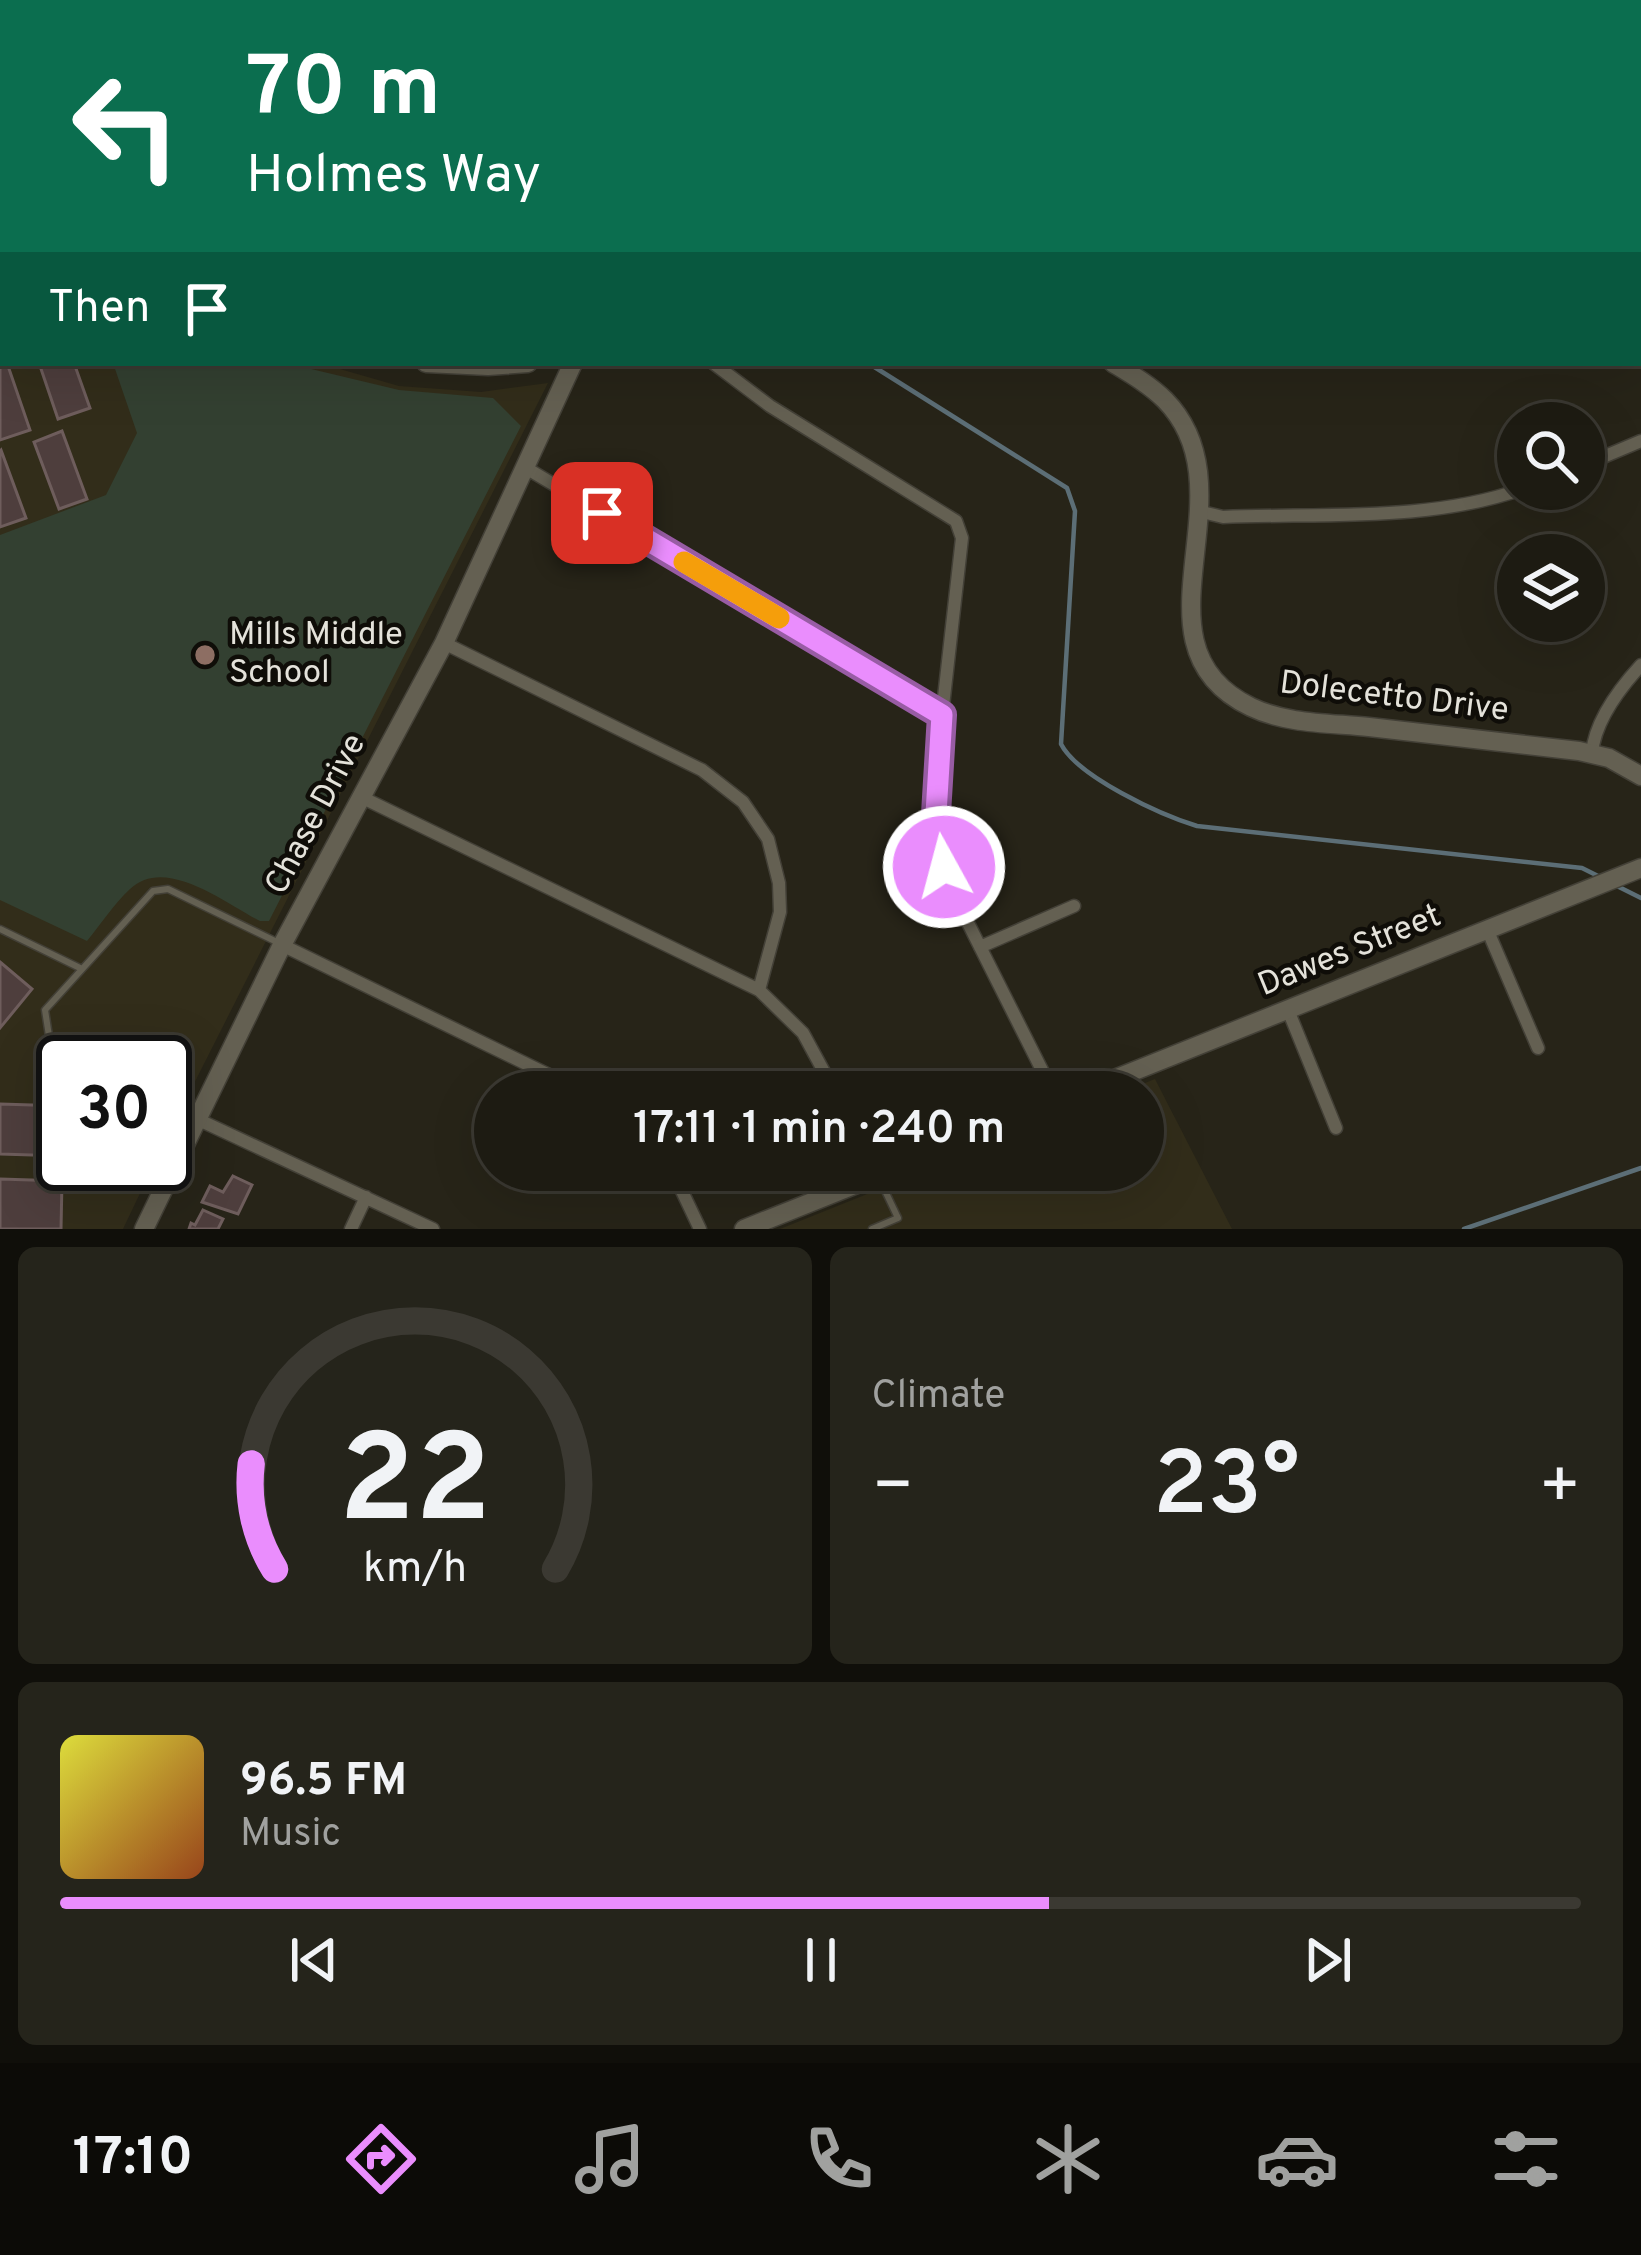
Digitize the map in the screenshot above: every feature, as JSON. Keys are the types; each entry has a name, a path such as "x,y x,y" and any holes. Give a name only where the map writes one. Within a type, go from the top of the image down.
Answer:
{"street":[{"name":"Chase Drive","path":"144,1229 282,944 444,643 572,366"},
{"path":"717,366 770,406 956,521 962,538 942,715 937,839 954,895 1042,1071"},
{"name":"Dolecetto Drive","path":"1135,369 1177,415 1198,467 1202,512 1189,619 1204,664 1239,701 1286,718 1592,753 1641,776"},
{"path":"1605,456 1641,441"},
{"path":"526,468 942,715"},
{"path":"1202,512 1223,517 1429,509 1497,496"},
{"path":"444,643 702,770 758,819 776,860 780,912 759,990"},
{"path":"1592,753 1593,735 1641,665"},
{"path":"359,796 759,990 803,1033 824,1071"},
{"name":"Dawes Street","path":"1135,1071 1641,868"},
{"path":"980,947 1074,905"},
{"path":"1487,929 1538,1048"},
{"path":"282,944 541,1071"},
{"path":"1288,1010 1336,1128"},
{"path":"199,1120 433,1229"},
{"path":"682,1191 700,1229"},
{"path":"744,1229 835,1191"},
{"path":"351,1229 366,1197"}],"lane":[{"path":"49,1035 45,1010 153,891 168,889 282,944"},
{"path":"0,929 82,969"},
{"path":"192,1116 199,1120"},
{"path":"872,1229 898,1218 888,1191"}],"shaded area":[{"name":"Mills Middle School","path":"0,366 329,366 399,386 481,392 548,383 192,1088 192,1035 36,1035 36,1191 141,1191 123,1229 0,1229"},
{"path":"1164,1097 1232,1229 780,1229 875,1191 1164,1191"}],"green space":[{"name":"Mills Middle School","path":"114,366 299,366 399,390 493,398 521,426 269,921 260,921 195,886 160,877 130,889 87,941 0,900 0,535 106,495 137,433"}],"building":[{"path":"0,366 8,366 30,430 0,440"},
{"path":"40,366 75,366 90,408 58,419"},
{"path":"62,431 87,499 59,509 34,442"},
{"path":"0,451 26,518 0,527"},
{"path":"0,962 32,989 0,1028"},
{"path":"0,1104 36,1105 36,1155 0,1154"},
{"path":"233,1176 252,1185 238,1214 202,1202 210,1186 223,1192"},
{"path":"0,1179 36,1180 36,1191 62,1191 61,1229 0,1229"},
{"path":"203,1210 223,1219 218,1229 189,1229"}],"waterway":[{"path":"873,366 1067,488 1075,511 1061,744 1102,782 1197,826 1582,868 1600,877"},
{"path":"1615,885 1641,898"},
{"path":"1464,1229 1641,1168"}],"slow traffic":[{"path":"684,562 779,618"}],"place":[{"name":"Mills Middle School","path":"205,655"}],"route":[{"path":"602,513 942,715 936,814 944,867"}]}
